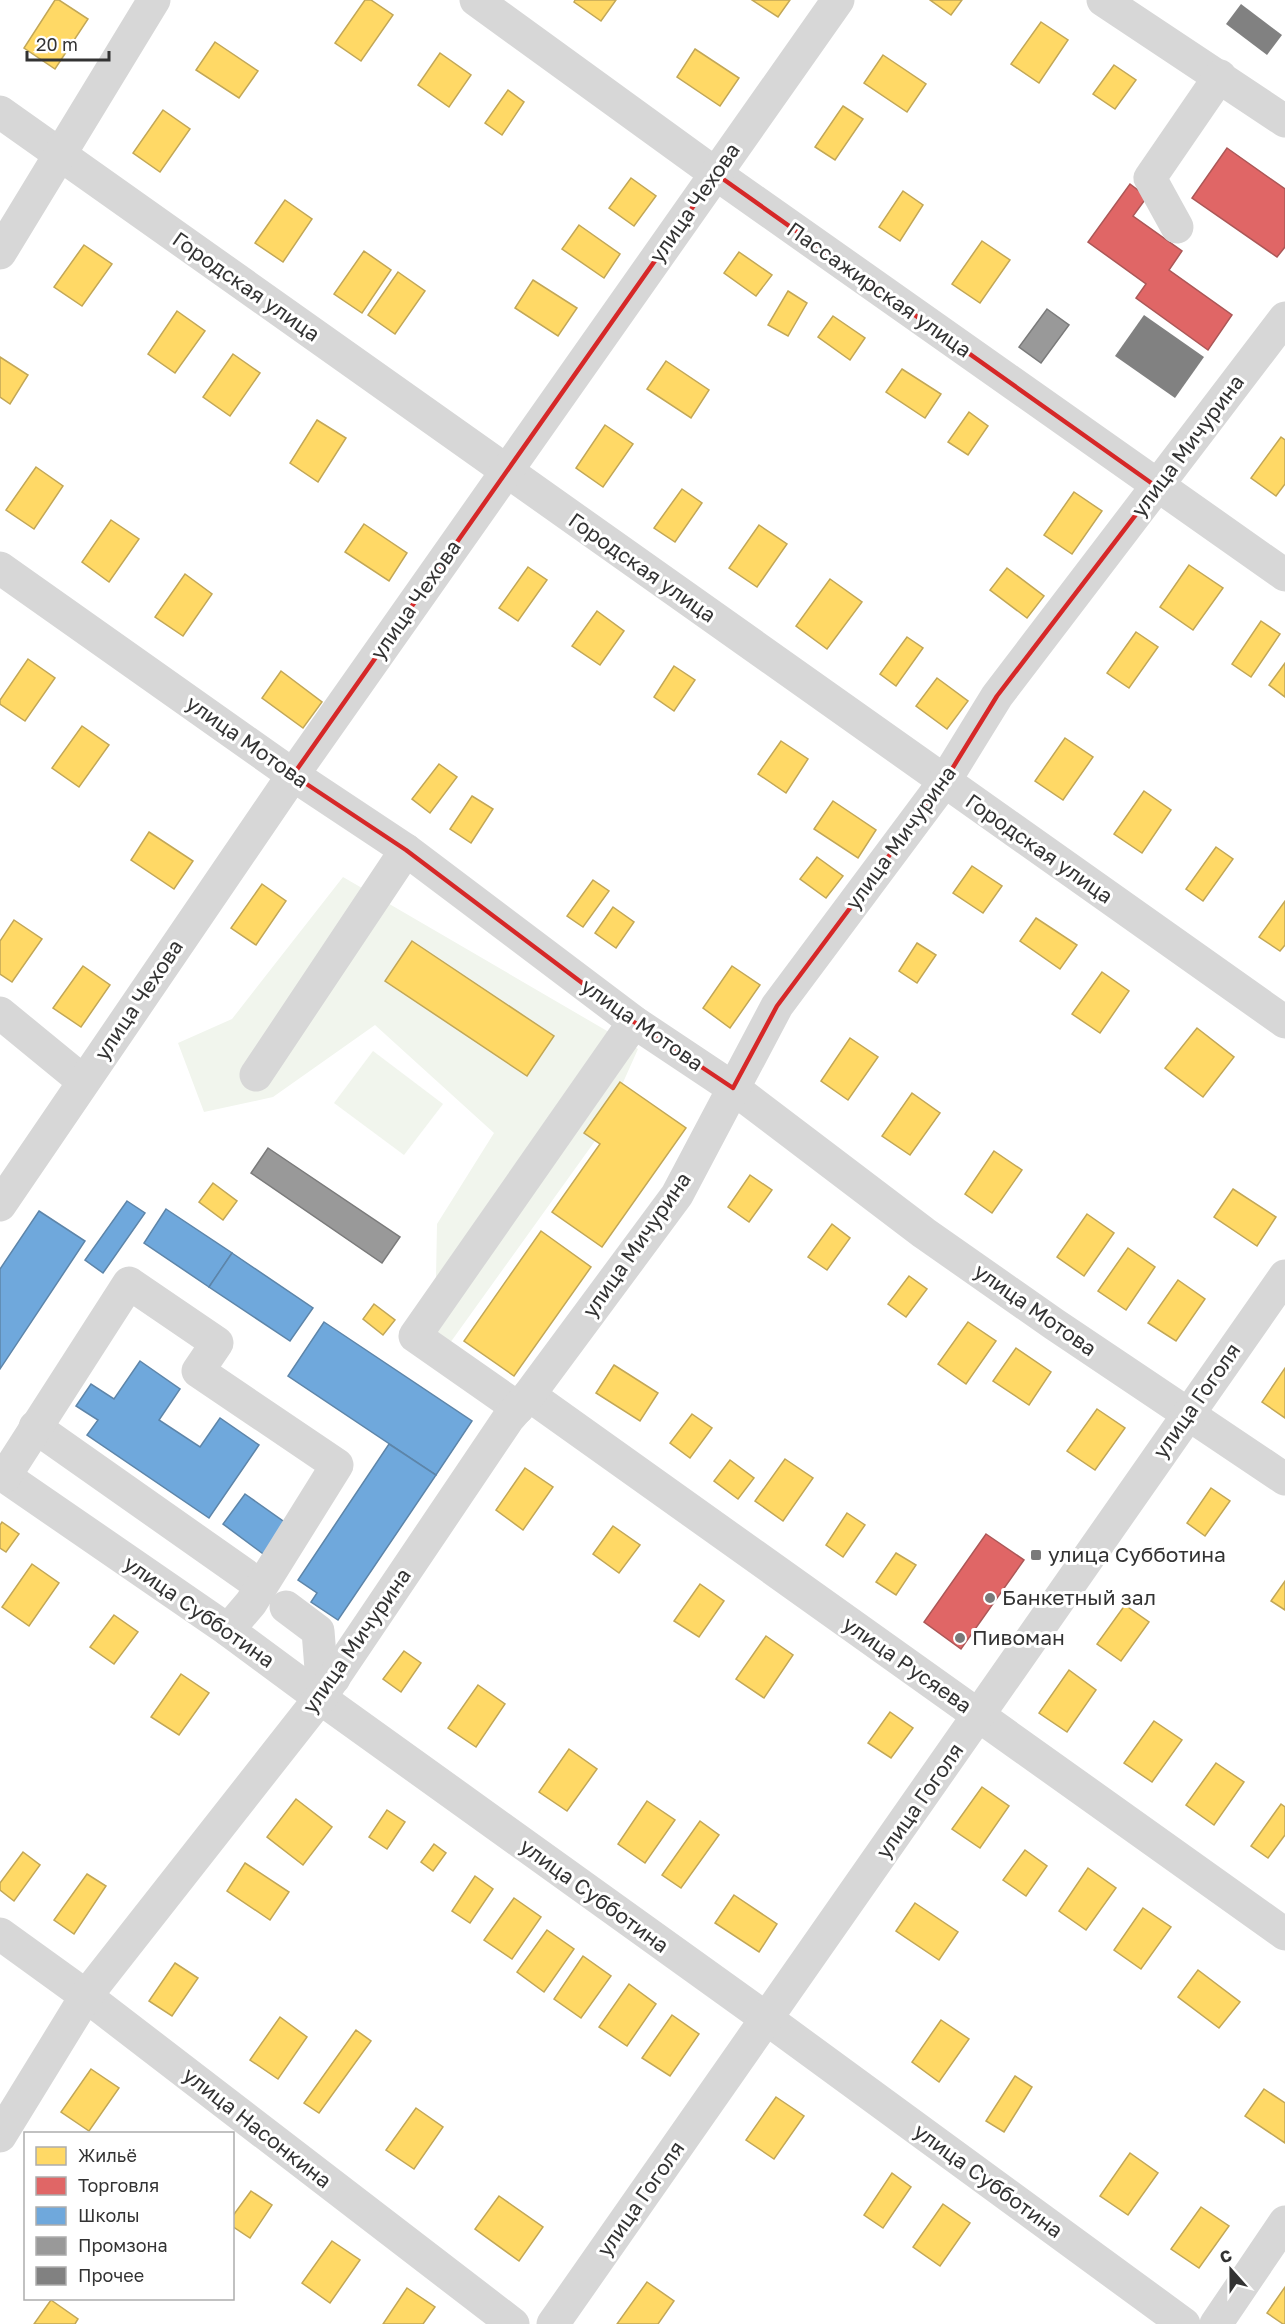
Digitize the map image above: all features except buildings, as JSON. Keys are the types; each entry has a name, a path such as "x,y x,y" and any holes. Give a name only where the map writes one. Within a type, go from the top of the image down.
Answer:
{"street":[{"path":"0,253 154,0"},
{"name":"Пассажирская улица","path":"476,0 716,174 1157,487 1285,575"},
{"name":"улица Чехова","path":"0,1205 293,775 838,0"},
{"path":"1103,0 1285,121"},
{"path":"1177,226 1150,178 1220,76"},
{"name":"Городская улица","path":"0,112 1285,1022"},
{"name":"улица Мичурина","path":"0,2136 86,1996 327,1688 508,1419 524,1402 677,1195 777,1006 945,783 997,696 1285,318"},
{"name":"улица Мотова","path":"0,568 293,775 406,850 634,1022 733,1088 924,1233 1285,1479"},
{"path":"256,1075 406,850"},
{"path":"0,1013 83,1080"},
{"name":"улица Русяева","path":"634,1022 415,1336 524,1402 980,1715 1285,1934"},
{"name":"улица Гоголя","path":"553,2324 1285,1276"},
{"path":"2,1475 129,1283 217,1343 198,1371 337,1465 261,1586 228,1630"},
{"path":"35,1427 261,1586"},
{"name":"улица Субботина","path":"2,1475 228,1630 327,1688 767,2019 1184,2324"},
{"path":"286,1607 318,1631 321,1669 327,1688"},
{"name":"улица Насонкина","path":"0,1934 86,1996 513,2324"},
{"path":"1216,2324 1285,2222"}],"highlighted area":[{"path":"716,174 1157,487 997,696 944,782 777,1006 733,1088 634,1022 406,850 293,775"}],"shaded area":[{"path":"343,877 638,1049 600,1134 450,1343 435,1333 437,1224 494,1133 375,1025 273,1097 204,1112 178,1043 232,1019"},
{"path":"373,1051 443,1104 404,1155 334,1103"}],"place":[{"name":"улица Субботина","path":"1036,1555"},
{"name":"Банкетный зал","path":"990,1598"},
{"name":"Пивоман","path":"960,1638"}]}
